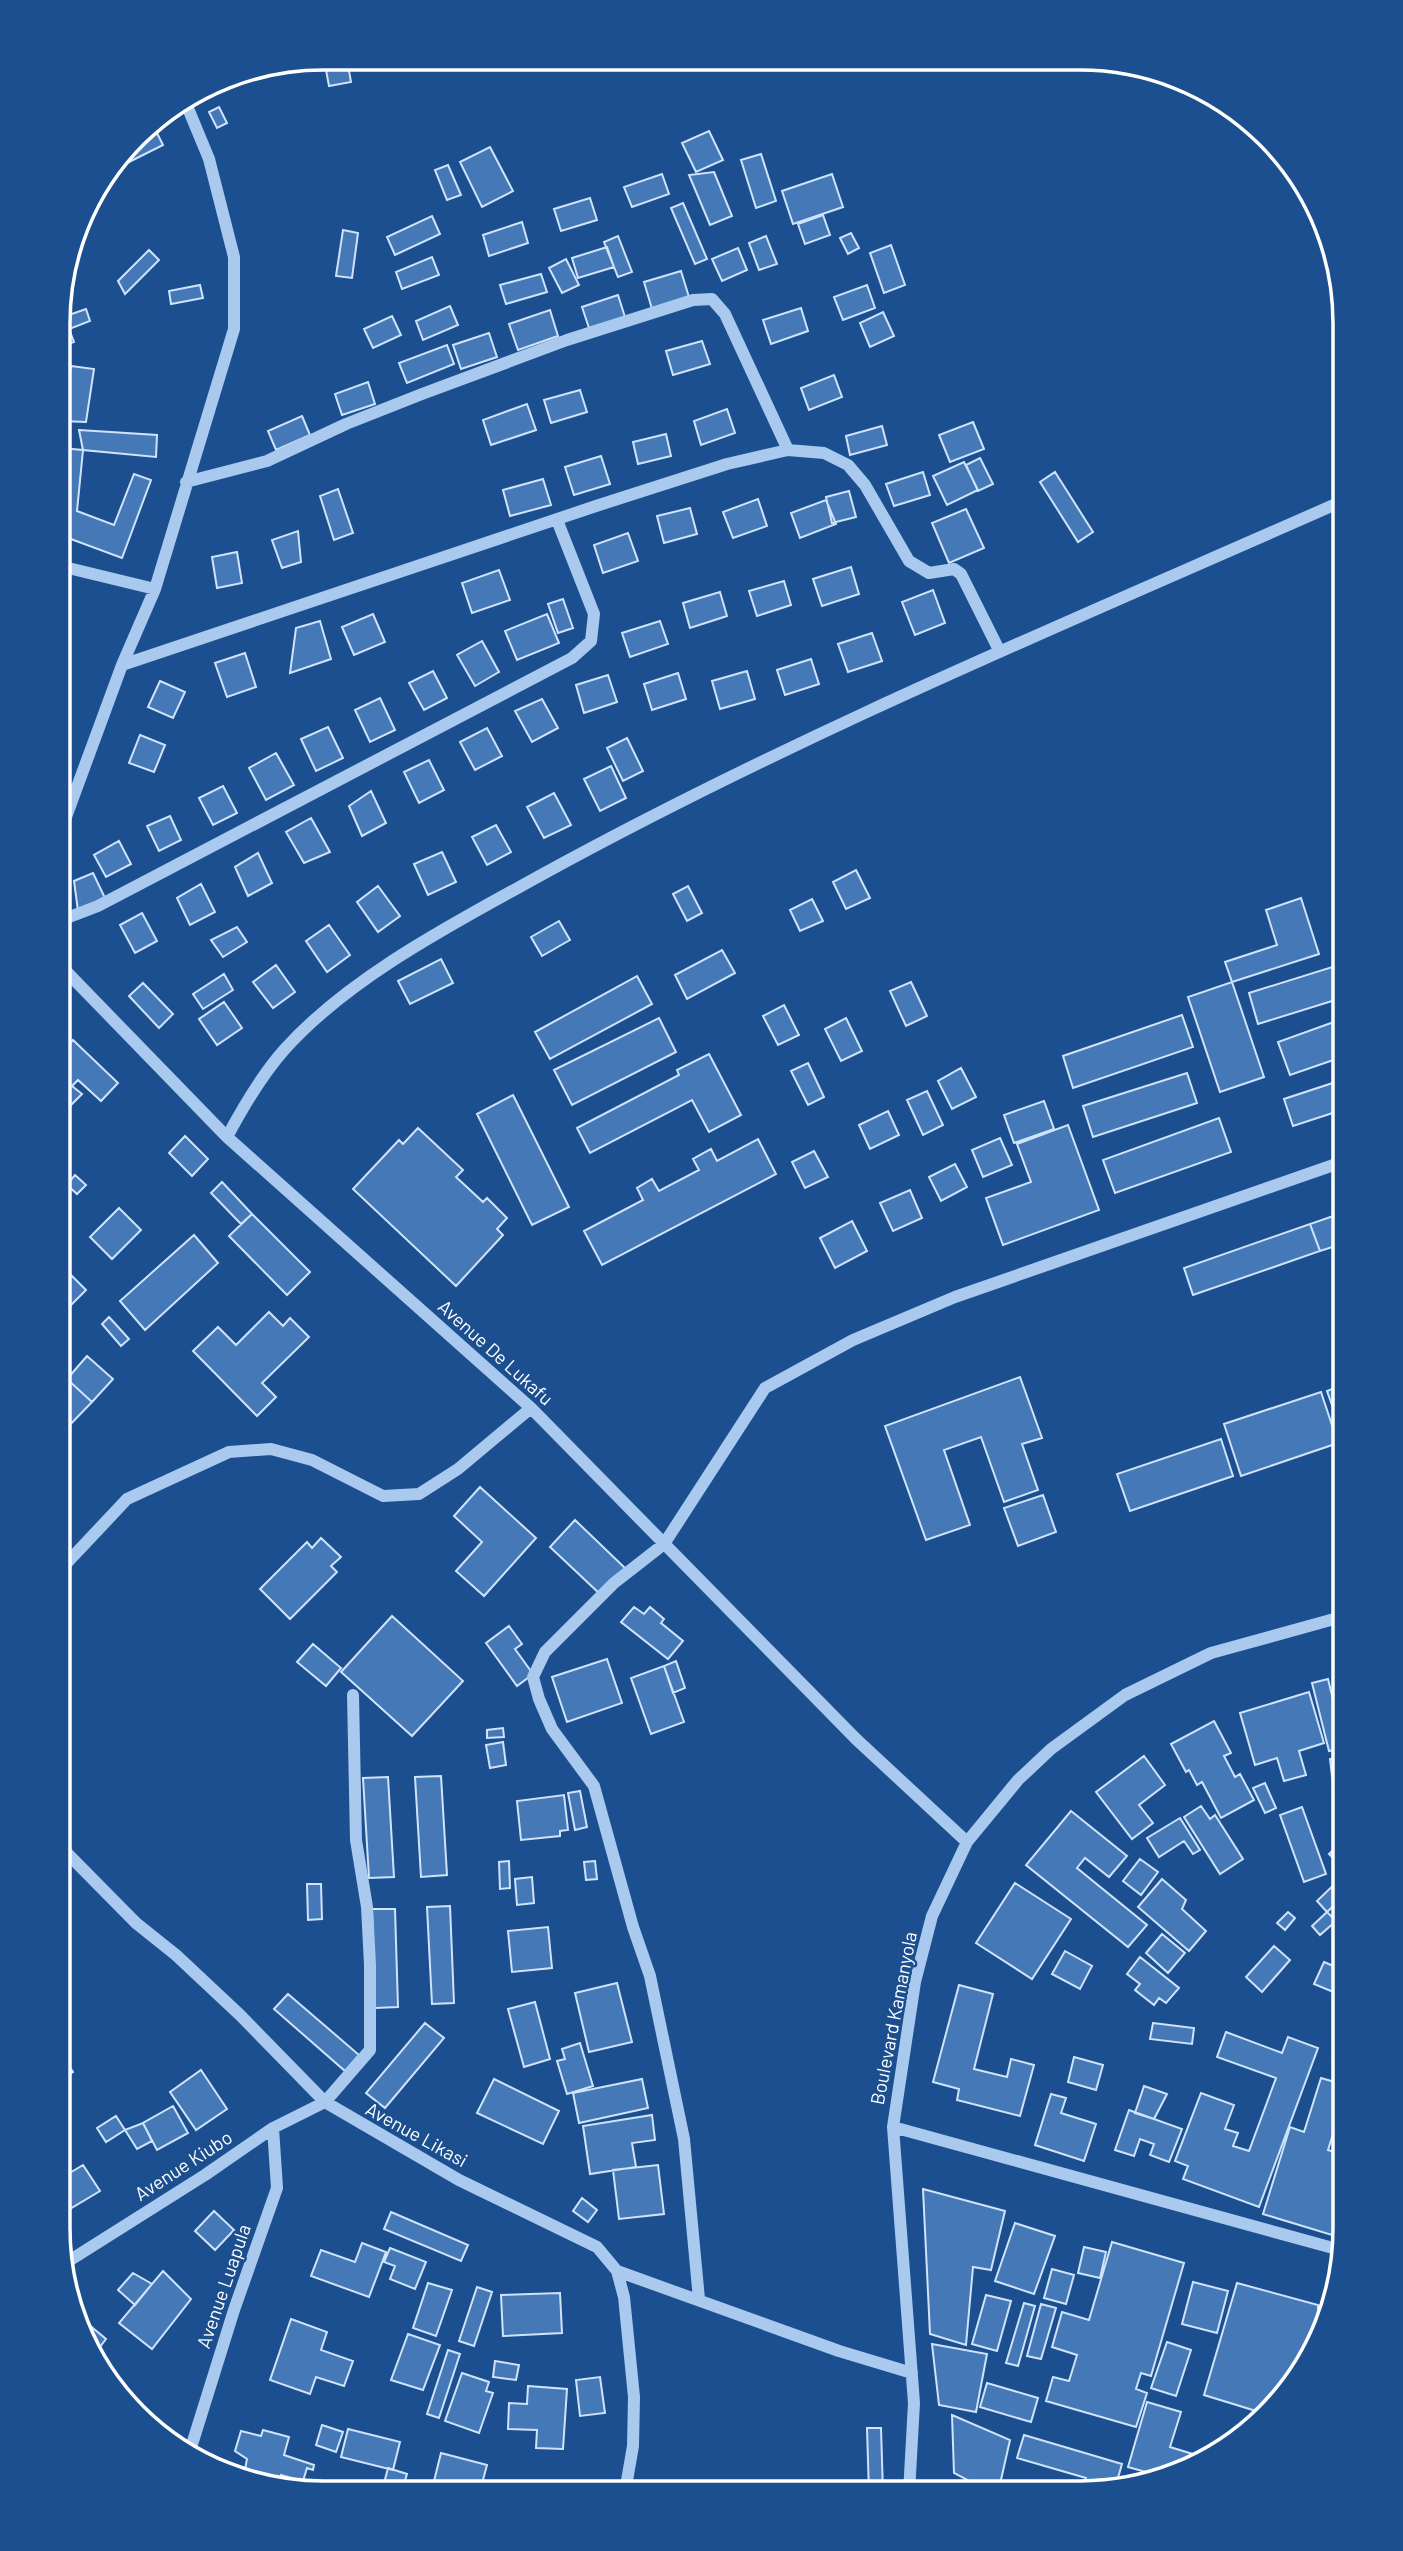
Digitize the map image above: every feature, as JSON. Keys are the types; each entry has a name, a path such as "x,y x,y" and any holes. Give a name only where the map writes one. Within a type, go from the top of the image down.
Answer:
{"street":[{"path":"70,806 122,665 155,589 234,329 234,257 209,159 188,109"},
{"path":"186,482 267,461 346,424 567,340 693,300 712,299 725,314 788,450"},
{"path":"122,665 727,464 788,450 824,453 848,464 865,485 909,561 929,573 954,569 961,574 1000,652"},
{"path":"227,1137 249,1097 285,1049 345,996 425,939 705,788 1000,652 1333,505"},
{"path":"70,917 98,906 572,658 591,641 594,614 557,520"},
{"path":"70,568 155,589"},
{"name":"Avenue De Lukafu","path":"70,975 227,1137 531,1408 856,1739 967,1842"},
{"path":"699,2299 684,2139 650,1976 633,1927 594,1786 552,1729 533,1677 545,1652 614,1583 664,1544 765,1388 808,1362 955,1297 1333,1165"},
{"path":"70,1560 127,1499 229,1452 271,1449 323,1465 383,1496 419,1494 458,1469 531,1408"},
{"name":"Boulevard Kamanyola","path":"910,2481 913,2440 912,2373 892,2127 902,2053 925,1942 932,1916 967,1842 1018,1780 1051,1749 1125,1695 1211,1653 1333,1619"},
{"path":"325,2102 370,2049 370,1965 367,1907 356,1840 353,1695"},
{"name":"Avenue Likasi","path":"70,1856 136,1923 176,1955 240,2015 325,2102 459,2180 597,2248 617,2271"},
{"name":"Avenue Kiubo","path":"72,2259 273,2129 325,2102"},
{"path":"892,2127 1332,2247"},
{"name":"Avenue Luapula","path":"191,2444 277,2188 273,2129"},
{"path":"617,2271 839,2351 912,2373"},
{"path":"617,2271 624,2297 634,2397 633,2446 627,2481"}],"building":[{"path":"326,70 349,70 351,82 329,86"},
{"path":"219,107 227,123 217,128 209,112"},
{"path":"709,131 723,160 696,172 682,143"},
{"path":"157,132 163,145 127,163"},
{"path":"490,147 513,191 482,207 460,162"},
{"path":"761,154 776,201 756,208 741,160"},
{"path":"448,165 461,195 447,200 435,170"},
{"path":"714,172 732,216 710,225 689,175"},
{"path":"662,174 669,194 632,207 624,187"},
{"path":"832,174 843,207 793,224 782,191"},
{"path":"590,198 597,220 561,231 554,209"},
{"path":"683,203 707,259 695,264 671,208"},
{"path":"823,215 830,235 805,244 798,224"},
{"path":"432,216 440,234 395,255 387,237"},
{"path":"522,222 528,243 489,256 483,235"},
{"path":"343,230 358,233 352,278 336,276"},
{"path":"851,233 859,248 848,254 840,238"},
{"path":"618,236 632,272 618,277 604,242"},
{"path":"766,236 777,264 759,270 749,243"},
{"path":"891,245 905,285 884,293 870,253"},
{"path":"607,247 614,267 578,278 572,258"},
{"path":"738,248 747,270 722,281 712,259"},
{"path":"149,250 159,260 125,294 118,281"},
{"path":"432,257 439,275 402,289 396,272"},
{"path":"566,259 579,285 562,293 549,268"},
{"path":"681,271 689,297 652,309 644,282"},
{"path":"541,274 547,292 506,304 500,285"},
{"path":"200,285 203,298 171,304 169,291"},
{"path":"867,285 875,308 843,320 834,297"},
{"path":"618,295 625,317 589,328 582,307"},
{"path":"450,306 458,325 423,340 416,321"},
{"path":"801,308 808,331 771,344 763,320"},
{"path":"86,309 90,321 70,329 71,314"},
{"path":"550,310 558,336 518,350 509,324"},
{"path":"883,312 894,336 870,347 860,323"},
{"path":"392,316 401,335 373,348 364,329"},
{"path":"489,333 497,357 461,369 453,345"},
{"path":"702,341 710,364 673,375 666,351"},
{"path":"447,345 454,364 407,383 399,363"},
{"path":"71,366 94,369 86,422 70,421"},
{"path":"834,375 842,397 809,410 801,388"},
{"path":"368,382 375,404 342,415 335,394"},
{"path":"580,390 587,412 551,423 544,400"},
{"path":"527,404 536,430 491,445 483,420"},
{"path":"727,409 735,433 701,445 694,421"},
{"path":"302,416 310,435 276,450 268,431"},
{"path":"973,422 984,449 950,462 939,435"},
{"path":"882,426 887,445 850,455 846,436"},
{"path":"79,430 157,435 156,457 83,450"},
{"path":"666,434 671,456 638,464 633,442"},
{"path":"70,449 83,450 77,511 114,525 134,474 151,480 122,558 70,539"},
{"path":"601,456 610,484 574,495 565,467"},
{"path":"980,458 993,484 978,491 966,465"},
{"path":"964,462 978,490 947,505 933,476"},
{"path":"923,472 930,495 894,506 886,484"},
{"path":"1055,472 1093,532 1078,542 1040,482"},
{"path":"543,479 551,505 510,516 503,490"},
{"path":"338,489 353,533 334,540 320,496"},
{"path":"849,491 856,517 832,523 826,497"},
{"path":"758,499 767,526 733,538 723,512"},
{"path":"826,500 836,524 800,538 791,513"},
{"path":"690,508 697,534 664,543 657,516"},
{"path":"966,509 984,548 949,563 932,523"},
{"path":"298,531 301,562 282,568 272,540"},
{"path":"628,533 638,561 603,573 594,545"},
{"path":"237,552 242,583 217,588 212,557"},
{"path":"851,567 859,594 822,606 813,579"},
{"path":"499,570 510,600 472,613 462,583"},
{"path":"784,581 791,605 757,616 749,591"},
{"path":"933,590 945,623 915,635 902,602"},
{"path":"720,592 727,616 690,628 683,603"},
{"path":"563,599 573,628 558,633 548,604"},
{"path":"373,614 385,642 354,655 342,627"},
{"path":"547,614 559,643 517,660 505,631"},
{"path":"320,621 331,659 290,673 296,628"},
{"path":"660,621 668,644 630,657 622,633"},
{"path":"872,633 882,661 848,672 838,644"},
{"path":"482,641 499,672 475,686 457,655"},
{"path":"245,653 256,687 227,697 215,663"},
{"path":"811,659 819,684 785,695 777,670"},
{"path":"433,671 447,698 424,710 409,683"},
{"path":"747,671 755,699 720,709 712,681"},
{"path":"678,673 686,699 652,710 644,684"},
{"path":"608,675 617,702 584,713 576,685"},
{"path":"160,681 185,692 173,718 148,707"},
{"path":"380,698 395,730 370,742 355,710"},
{"path":"542,699 558,728 532,742 515,711"},
{"path":"328,727 343,758 316,771 301,739"},
{"path":"487,728 502,756 475,770 460,742"},
{"path":"140,735 165,745 154,772 129,763"},
{"path":"627,738 643,771 623,781 607,748"},
{"path":"276,753 294,785 266,800 249,768"},
{"path":"429,760 444,790 419,803 404,772"},
{"path":"611,766 626,798 600,811 584,779"},
{"path":"223,786 237,813 213,825 199,798"},
{"path":"371,791 386,823 362,836 349,806"},
{"path":"554,793 571,825 544,838 527,807"},
{"path":"170,816 181,840 159,851 147,826"},
{"path":"311,818 330,852 304,863 286,832"},
{"path":"496,825 511,852 487,865 472,837"},
{"path":"119,841 131,864 106,877 94,855"},
{"path":"442,852 456,882 428,895 414,864"},
{"path":"258,853 272,883 248,896 235,867"},
{"path":"856,870 870,898 846,909 833,882"},
{"path":"93,873 105,898 78,911 74,881"},
{"path":"201,884 215,912 190,925 177,898"},
{"path":"378,886 400,916 378,932 357,902"},
{"path":"688,886 702,913 687,921 673,894"},
{"path":"1301,898 1319,954 1232,982 1225,962 1277,945 1266,910"},
{"path":"812,899 823,921 800,931 790,910"},
{"path":"142,913 157,941 135,953 120,925"},
{"path":"559,921 570,940 542,956 531,937"},
{"path":"329,925 350,955 327,972 306,941"},
{"path":"237,927 247,942 223,957 211,940"},
{"path":"722,950 735,973 687,999 675,975"},
{"path":"441,959 453,983 410,1004 398,981"},
{"path":"276,965 295,992 273,1008 253,982"},
{"path":"1333,967 1333,1001 1258,1024 1249,993"},
{"path":"224,974 233,990 203,1009 193,994"},
{"path":"637,976 652,1004 550,1059 535,1032"},
{"path":"911,982 927,1016 906,1026 890,991"},
{"path":"1232,982 1264,1077 1220,1092 1188,997"},
{"path":"143,983 173,1014 159,1028 129,996"},
{"path":"224,1002 242,1028 217,1045 199,1019"},
{"path":"784,1005 799,1035 778,1045 763,1016"},
{"path":"1182,1015 1193,1047 1073,1088 1063,1056"},
{"path":"659,1018 676,1052 572,1105 554,1070"},
{"path":"846,1018 862,1051 841,1061 825,1029"},
{"path":"1333,1022 1333,1060 1290,1075 1278,1042"},
{"path":"73,1040 118,1083 101,1101 78,1080 72,1086 82,1094 70,1106 70,1043"},
{"path":"709,1054 741,1115 709,1132 692,1100 590,1153 577,1128 679,1075 677,1070"},
{"path":"808,1063 824,1097 808,1105 791,1071"},
{"path":"961,1068 976,1097 952,1109 938,1081"},
{"path":"1187,1073 1197,1103 1093,1137 1083,1106"},
{"path":"1333,1083 1333,1113 1293,1126 1284,1099"},
{"path":"927,1091 943,1125 923,1135 907,1100"},
{"path":"513,1095 569,1207 532,1225 477,1114"},
{"path":"1044,1101 1054,1129 1014,1143 1004,1115"},
{"path":"888,1111 899,1135 870,1149 859,1125"},
{"path":"1219,1118 1231,1152 1115,1193 1103,1160"},
{"path":"1068,1125 1099,1210 1003,1245 986,1198 1031,1182 1017,1144"},
{"path":"418,1128 463,1170 456,1177 483,1202 487,1198 507,1218 497,1229 503,1235 456,1286 353,1189 399,1140 403,1144"},
{"path":"185,1136 208,1159 192,1176 169,1153"},
{"path":"1000,1138 1012,1165 983,1177 972,1150"},
{"path":"758,1139 776,1174 602,1265 584,1231 643,1200 637,1188 652,1179 659,1191 699,1170 693,1159 711,1149 717,1161"},
{"path":"814,1151 828,1177 805,1188 792,1162"},
{"path":"955,1164 967,1187 941,1201 929,1177"},
{"path":"75,1175 86,1185 77,1194 70,1188 70,1181"},
{"path":"222,1182 252,1214 241,1224 211,1193"},
{"path":"910,1190 922,1218 893,1231 880,1203"},
{"path":"119,1208 141,1230 112,1259 90,1237"},
{"path":"252,1214 310,1272 287,1295 229,1236"},
{"path":"1333,1216 1333,1247 1320,1251 1310,1224"},
{"path":"852,1221 867,1251 835,1268 820,1238"},
{"path":"1310,1224 1320,1251 1193,1295 1184,1268"},
{"path":"194,1235 218,1263 145,1330 120,1301"},
{"path":"70,1274 86,1290 70,1306"},
{"path":"269,1312 283,1326 290,1318 309,1337 262,1383 276,1397 257,1416 193,1351 218,1327 236,1345"},
{"path":"109,1317 129,1339 121,1346 102,1324"},
{"path":"87,1356 113,1379 92,1402 70,1382 70,1376"},
{"path":"1020,1377 1042,1438 1022,1444 1038,1490 1004,1502 981,1437 944,1450 970,1525 926,1540 885,1426"},
{"path":"70,1382 92,1402 70,1425"},
{"path":"1333,1389 1333,1408 1327,1391"},
{"path":"1321,1392 1333,1428 1333,1445 1241,1476 1224,1424"},
{"path":"1221,1439 1233,1476 1130,1511 1117,1474"},
{"path":"480,1487 536,1538 484,1596 456,1571 482,1542 454,1516"},
{"path":"1043,1495 1056,1532 1018,1546 1004,1508"},
{"path":"575,1520 626,1569 601,1595 550,1547"},
{"path":"321,1538 341,1557 331,1566 337,1572 290,1619 260,1589 307,1542 312,1548"},
{"path":"634,1607 644,1614 650,1607 664,1619 661,1623 683,1641 668,1659 621,1622"},
{"path":"392,1616 463,1681 412,1736 341,1672"},
{"path":"509,1626 522,1644 515,1649 533,1674 517,1686 486,1643"},
{"path":"313,1644 341,1668 326,1686 297,1662"},
{"path":"607,1659 622,1703 567,1722 552,1677"},
{"path":"676,1661 685,1688 673,1693 664,1666"},
{"path":"664,1666 684,1722 651,1734 631,1678"},
{"path":"1328,1679 1333,1699 1333,1750 1329,1751 1312,1683"},
{"path":"1309,1692 1324,1743 1299,1751 1306,1775 1284,1781 1277,1758 1255,1765 1240,1713"},
{"path":"1214,1721 1231,1753 1224,1756 1235,1777 1240,1774 1254,1800 1221,1818 1202,1782 1197,1785 1189,1770 1186,1772 1171,1744"},
{"path":"503,1728 504,1737 487,1738 487,1730"},
{"path":"503,1742 506,1765 490,1768 486,1745"},
{"path":"1144,1756 1165,1785 1139,1805 1153,1823 1132,1839 1096,1792"},
{"path":"1330,1759 1333,1759 1333,1785"},
{"path":"441,1776 447,1875 421,1877 415,1777"},
{"path":"388,1777 394,1877 369,1878 363,1778"},
{"path":"1265,1783 1276,1808 1265,1813 1253,1788"},
{"path":"580,1791 587,1827 575,1830 568,1793"},
{"path":"564,1795 568,1830 560,1831 560,1836 521,1840 517,1801"},
{"path":"1201,1806 1210,1819 1215,1815 1243,1859 1220,1874 1184,1817"},
{"path":"1302,1807 1326,1874 1304,1882 1280,1815"},
{"path":"1071,1811 1127,1856 1109,1877 1085,1858 1077,1868 1147,1925 1128,1947 1026,1865"},
{"path":"1180,1818 1200,1850 1193,1854 1184,1841 1159,1857 1147,1838"},
{"path":"1140,1859 1158,1872 1141,1895 1123,1881"},
{"path":"509,1861 510,1888 500,1889 499,1862"},
{"path":"595,1861 597,1879 586,1880 584,1862"},
{"path":"532,1877 534,1903 517,1905 515,1879"},
{"path":"1162,1879 1186,1900 1182,1909 1206,1931 1189,1951 1138,1907"},
{"path":"1015,1883 1071,1919 1032,1979 976,1943"},
{"path":"307,1884 321,1884 322,1919 308,1920"},
{"path":"1333,1886 1333,1906 1327,1912 1317,1901"},
{"path":"450,1906 454,2003 432,2004 427,1907"},
{"path":"372,1909 395,1909 398,2007 375,2008"},
{"path":"1288,1912 1295,1918 1285,1930 1277,1923"},
{"path":"1327,1912 1333,1918 1333,1924 1320,1935 1312,1926"},
{"path":"548,1927 552,1968 512,1972 508,1931"},
{"path":"1162,1934 1185,1953 1168,1973 1146,1953"},
{"path":"1274,1946 1290,1960 1262,1992 1246,1977"},
{"path":"1065,1951 1092,1966 1080,1989 1052,1974"},
{"path":"1140,1957 1179,1988 1166,2003 1159,1998 1154,2005 1135,1990 1140,1984 1127,1974"},
{"path":"1324,1962 1333,1966 1333,1992 1314,1984"},
{"path":"617,1983 632,2042 589,2052 575,1993"},
{"path":"959,1985 993,1994 974,2069 1007,2077 1011,2059 1034,2065 1020,2116 957,2100 959,2089 933,2082"},
{"path":"288,1994 359,2055 345,2071 274,2009"},
{"path":"535,2002 550,2059 524,2067 508,2009"},
{"path":"425,2023 444,2038 385,2108 366,2093"},
{"path":"1153,2023 1194,2028 1192,2044 1150,2039"},
{"path":"1226,2032 1282,2053 1288,2037 1318,2048 1259,2207 1183,2179 1188,2166 1175,2161 1201,2093 1234,2105 1225,2129 1238,2133 1233,2146 1249,2151 1276,2078 1217,2057"},
{"path":"580,2043 593,2086 567,2094 557,2061 565,2059 562,2049"},
{"path":"1074,2057 1103,2065 1096,2090 1068,2082"},
{"path":"201,2070 227,2109 196,2130 170,2092"},
{"path":"1321,2078 1333,2082 1333,2134 1328,2150 1333,2151 1333,2235 1263,2214 1290,2127 1304,2132"},
{"path":"494,2079 559,2111 543,2144 477,2113"},
{"path":"642,2079 648,2108 579,2123 573,2093"},
{"path":"1144,2086 1167,2094 1154,2119 1135,2113"},
{"path":"1051,2094 1066,2098 1061,2113 1096,2124 1084,2161 1035,2145"},
{"path":"173,2106 188,2133 157,2150 143,2123"},
{"path":"1129,2110 1182,2129 1169,2162 1150,2155 1154,2144 1140,2139 1134,2156 1115,2150"},
{"path":"652,2115 655,2140 632,2143 636,2167 590,2174 583,2126"},
{"path":"116,2116 125,2130 106,2142 97,2128"},
{"path":"143,2123 152,2141 137,2149 125,2130"},
{"path":"83,2165 100,2191 70,2209 70,2173"},
{"path":"658,2165 664,2214 619,2219 613,2170"},
{"path":"923,2189 1005,2211 991,2270 973,2267 966,2345 930,2334"},
{"path":"582,2198 597,2210 588,2222 573,2211"},
{"path":"214,2211 234,2230 215,2250 195,2231"},
{"path":"391,2212 468,2245 461,2261 384,2229"},
{"path":"1015,2223 1055,2236 1034,2294 995,2281"},
{"path":"1112,2242 1184,2263 1151,2376 1141,2373 1136,2389 1147,2393 1136,2427 1046,2401 1053,2377 1069,2381 1077,2355 1052,2347 1062,2312 1089,2320"},
{"path":"362,2243 386,2252 369,2297 311,2276 321,2250 355,2262"},
{"path":"1084,2247 1106,2252 1100,2278 1078,2273"},
{"path":"390,2248 426,2262 415,2289 390,2279 395,2266 384,2262"},
{"path":"1052,2269 1074,2275 1066,2304 1044,2298"},
{"path":"163,2271 191,2299 152,2349 119,2323"},
{"path":"133,2273 152,2284 135,2305 118,2290"},
{"path":"1193,2282 1228,2291 1217,2333 1182,2324"},
{"path":"428,2283 452,2290 436,2336 413,2328"},
{"path":"1237,2283 1318,2305 1318,2315 1299,2355 1281,2382 1255,2411 1204,2395"},
{"path":"477,2287 492,2292 474,2346 459,2341"},
{"path":"560,2293 562,2333 503,2336 501,2295"},
{"path":"986,2295 1011,2301 997,2351 972,2344"},
{"path":"1024,2303 1035,2306 1018,2366 1006,2363"},
{"path":"1041,2304 1056,2308 1041,2359 1027,2356"},
{"path":"291,2319 327,2332 321,2350 353,2361 344,2386 316,2377 310,2394 270,2380"},
{"path":"89,2325 106,2339 100,2347"},
{"path":"408,2334 440,2345 423,2390 391,2380"},
{"path":"1167,2342 1191,2350 1176,2396 1151,2388"},
{"path":"932,2344 987,2354 976,2412 939,2405"},
{"path":"448,2350 460,2354 439,2418 427,2414"},
{"path":"495,2361 519,2365 516,2380 493,2377"},
{"path":"462,2373 489,2382 486,2391 493,2393 479,2433 445,2421"},
{"path":"600,2377 605,2413 580,2416 576,2380"},
{"path":"987,2383 1038,2398 1031,2422 980,2407"},
{"path":"528,2386 567,2389 563,2449 536,2448 537,2430 508,2429 509,2403 527,2404"},
{"path":"1147,2402 1181,2412 1170,2447 1194,2454 1146,2472 1128,2467"},
{"path":"952,2415 1010,2440 1001,2481 969,2481 954,2473"},
{"path":"322,2425 343,2432 336,2452 316,2445"},
{"path":"867,2428 881,2428 883,2481 869,2481"},
{"path":"348,2429 400,2442 393,2470 341,2457"},
{"path":"263,2430 289,2437 284,2455 314,2465 313,2470 307,2468 303,2480 245,2469 247,2459 235,2451 241,2431 261,2436"},
{"path":"1024,2435 1122,2464 1118,2478 1085,2481 1086,2478 1017,2458"},
{"path":"441,2453 487,2465 483,2481 434,2481"},
{"path":"388,2468 407,2474 405,2481 385,2481"}]}
